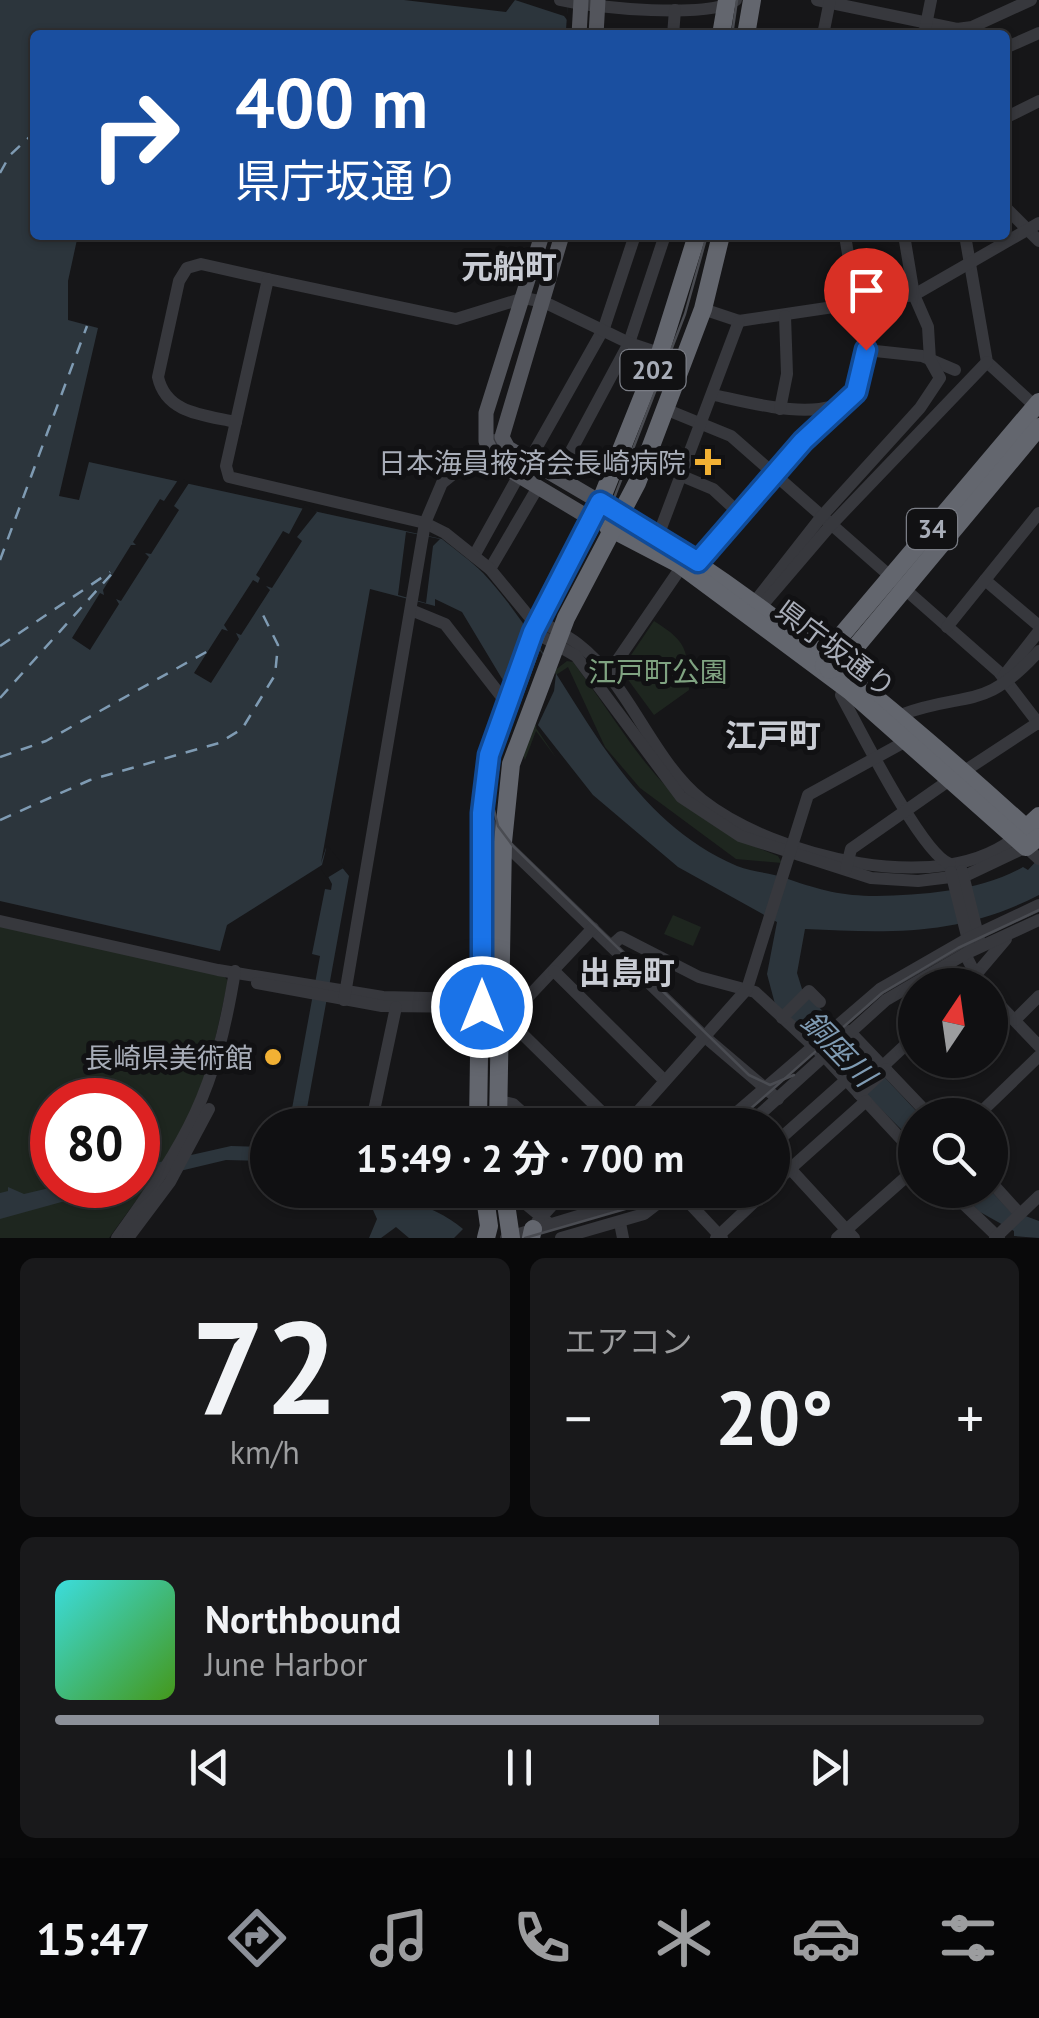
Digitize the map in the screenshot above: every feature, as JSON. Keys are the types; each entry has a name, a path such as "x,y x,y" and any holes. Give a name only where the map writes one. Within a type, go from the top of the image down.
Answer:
{"highway":[{"path":"747,30 752,0"},
{"path":"722,30 729,3"},
{"name":"202","path":"596,511 660,353 695,240"},
{"name":"202","path":"619,523 703,308 720,240"},
{"name":"34","path":"898,584 1037,404"},
{"name":"34","path":"829,665 1039,428"},
{"path":"479,1108 482,813 489,755 535,629 596,511"},
{"name":"県庁坂通り","path":"596,511 756,606 829,665 844,687 1033,840"},
{"path":"499,1108 503,842 508,778 554,648 619,523"},
{"name":"県庁坂通り","path":"619,523 658,536 690,564 900,715 957,776"},
{"path":"486,1208 486,1238"},
{"path":"495,1208 523,1233"},
{"path":"509,1208 523,1233"}],"main road":[{"path":"581,30 589,3"},
{"path":"589,3 595,30"},
{"path":"541,240 486,414 495,441 496,462 538,487 596,511"},
{"path":"495,441 544,302 561,240"},
{"path":"495,441 557,477 596,511"}],"street":[{"path":"823,30 826,1 926,29 931,0"},
{"path":"995,15 998,0"},
{"path":"973,30 995,15 1031,0"},
{"path":"589,3 678,7 729,3"},
{"path":"1010,46 1039,33"},
{"path":"1010,116 1039,101"},
{"path":"703,308 738,321 914,296 1036,232 1010,212"},
{"path":"529,460 604,328 633,240"},
{"path":"557,477 629,343 663,240"},
{"path":"606,677 690,564 740,514 774,472 856,392 866,350 845,240"},
{"path":"756,606 920,408 940,378 930,360 928,327 914,296 905,240"},
{"path":"966,240 986,362 1037,404"},
{"path":"236,422 181,410 161,387 158,377 180,281 187,268 201,264 456,320 524,298 544,302 629,343 683,362"},
{"path":"268,279 226,466 232,479 424,529 474,556 490,569 554,648 576,656 695,810 740,836 846,866 957,874 992,853 1033,840"},
{"path":"780,409 787,374 785,316"},
{"path":"658,536 704,423 738,321"},
{"path":"866,350 930,360 955,370"},
{"path":"826,521 986,362"},
{"path":"714,395 780,409 836,408"},
{"path":"665,409 731,436 774,472 1007,680 1038,723 904,808 852,849 846,866"},
{"path":"338,994 424,529 442,484 495,441"},
{"path":"474,556 520,476"},
{"path":"682,476 713,489 740,514"},
{"path":"490,569 538,487"},
{"path":"947,627 1039,513"},
{"path":"984,580 1039,628 1007,680"},
{"path":"411,606 446,624 508,706"},
{"path":"554,648 579,645 703,800 745,827 792,848"},
{"path":"900,715 976,699 1007,680 1039,651"},
{"path":"844,687 840,694 904,808 939,860 957,874 973,968"},
{"path":"641,1108 747,989 808,796 908,740"},
{"path":"482,813 503,842 705,1037 778,1098"},
{"path":"767,1108 845,1026 971,939 1039,905"},
{"path":"971,939 1010,934 1039,920"},
{"path":"0,921 396,1008 482,1007"},
{"path":"338,994 470,999 501,1013 519,1011 592,928"},
{"path":"985,968 1010,934"},
{"path":"611,946 621,937 699,977 747,989 818,1051 898,1135"},
{"path":"554,972 664,1081"},
{"path":"128,1238 185,1149 217,1064 239,975"},
{"path":"782,1018 809,991 820,1002"},
{"path":"1015,1020 1039,996"},
{"path":"375,1108 396,1008"},
{"path":"501,1013 598,1108"},
{"path":"1008,1013 1039,1046"},
{"path":"845,1026 913,1098"},
{"path":"741,1108 765,1086 818,1051"},
{"path":"898,1054 863,1097 790,1168 845,1235 898,1185"},
{"path":"996,1098 1039,1056"},
{"path":"790,1131 846,1080"},
{"path":"499,1101 517,1108"},
{"path":"117,1238 164,1183"},
{"path":"968,1208 997,1238 1039,1196"},
{"path":"1008,1201 1020,1214"},
{"path":"514,1208 523,1233"},
{"path":"523,1233 548,1208"},
{"path":"523,1233 596,1208"},
{"path":"560,1238 654,1208"},
{"path":"692,1208 719,1237 749,1208"},
{"path":"620,1222 624,1238"}],"green space":[{"name":"江戸町公園","path":"654,621 674,635 684,649 689,690 654,715 621,670"},
{"path":"567,661 573,662 638,752 680,799 706,820 778,856 782,863 736,859 640,788 605,747 568,667 556,675 536,728 557,759 536,731 525,760 523,754 554,671"},
{"path":"673,915 701,927 693,946 664,934"},
{"path":"0,925 224,976 228,981 207,1076 174,1148 160,1167 160,1078 30,1078 30,1208 131,1208 109,1238 0,1238"}],"water":[{"name":"銅座川","path":"0,0 404,0 506,12 515,0 568,0 566,30 30,30 30,240 77,240 68,281 68,320 98,328 59,496 79,500 89,462 442,539 483,573 514,611 624,774 656,810 693,842 737,866 852,895 932,893 971,886 1023,867 1028,870 1039,858 1039,895 953,925 896,931 805,929 797,973 802,989 904,1098 898,1098 898,1126 775,1004 767,974 777,922 678,867 593,795 504,682 462,612 435,599 435,606 370,589 321,863 326,848 349,876 307,1108 292,1108 320,956 312,954 325,889 331,890 332,884 322,865 227,925 220,951 0,901"},
{"path":"231,1146 250,1147 250,1161 226,1160 160,1176 160,1162"},
{"path":"8,1187 30,1193 30,1208 40,1208 0,1219 0,1193 8,1191"},
{"path":"370,1208 426,1208 463,1229 454,1238 409,1238 396,1227 381,1238 369,1238 377,1219"},
{"path":"976,1208 1007,1208 1039,1221 1039,1238 1014,1236 1014,1231"}],"pier":[{"path":"515,0 568,0 567,20 564,16"},
{"path":"180,477 189,483 174,506 179,510 151,554 145,553 149,557 121,601 116,599 119,604 90,650 72,638 100,593 104,595 103,590 131,545 136,545 133,542 160,499 164,501"},
{"path":"305,504 317,512 297,537 302,541 272,588 266,586 270,590 241,635 236,633 239,639 211,683 194,673 222,629 228,631 224,625 253,580 258,583 260,578 256,575 283,531 289,534"},
{"path":"406,532 440,539 433,546 426,603 398,595"},
{"path":"524,627 556,674 554,691 537,727 504,682"},
{"path":"327,845 345,867 327,878 321,869"}],"ferry route":[{"path":"0,173 10,155 30,137"},
{"path":"0,560 87,326"},
{"path":"0,698 116,569"},
{"path":"0,646 110,572"},
{"path":"0,820 90,780 219,743 242,729 275,675 278,645 259,607"},
{"path":"0,757 46,741 208,651"}],"tram line":[{"path":"733,30 737,0"},
{"path":"706,240 685,314 611,506 550,619 500,755 493,806 498,826 513,846 749,1075 770,1085 794,1075"},
{"path":"751,1108 882,993 958,948 1039,910"},
{"path":"525,1238 629,1208"}],"place":[{"name":"日本海員掖済会長崎病院","path":"708,462"},
{"name":"長崎県美術館","path":"273,1057"}],"district":[{"name":"元船町","path":"509,266"},
{"name":"江戸町","path":"773,735"},
{"name":"出島町","path":"627,972"}],"route":[{"path":"482,1007 482,813 489,755 533,632 600,502 698,562 774,472 856,392 866,350"}]}
